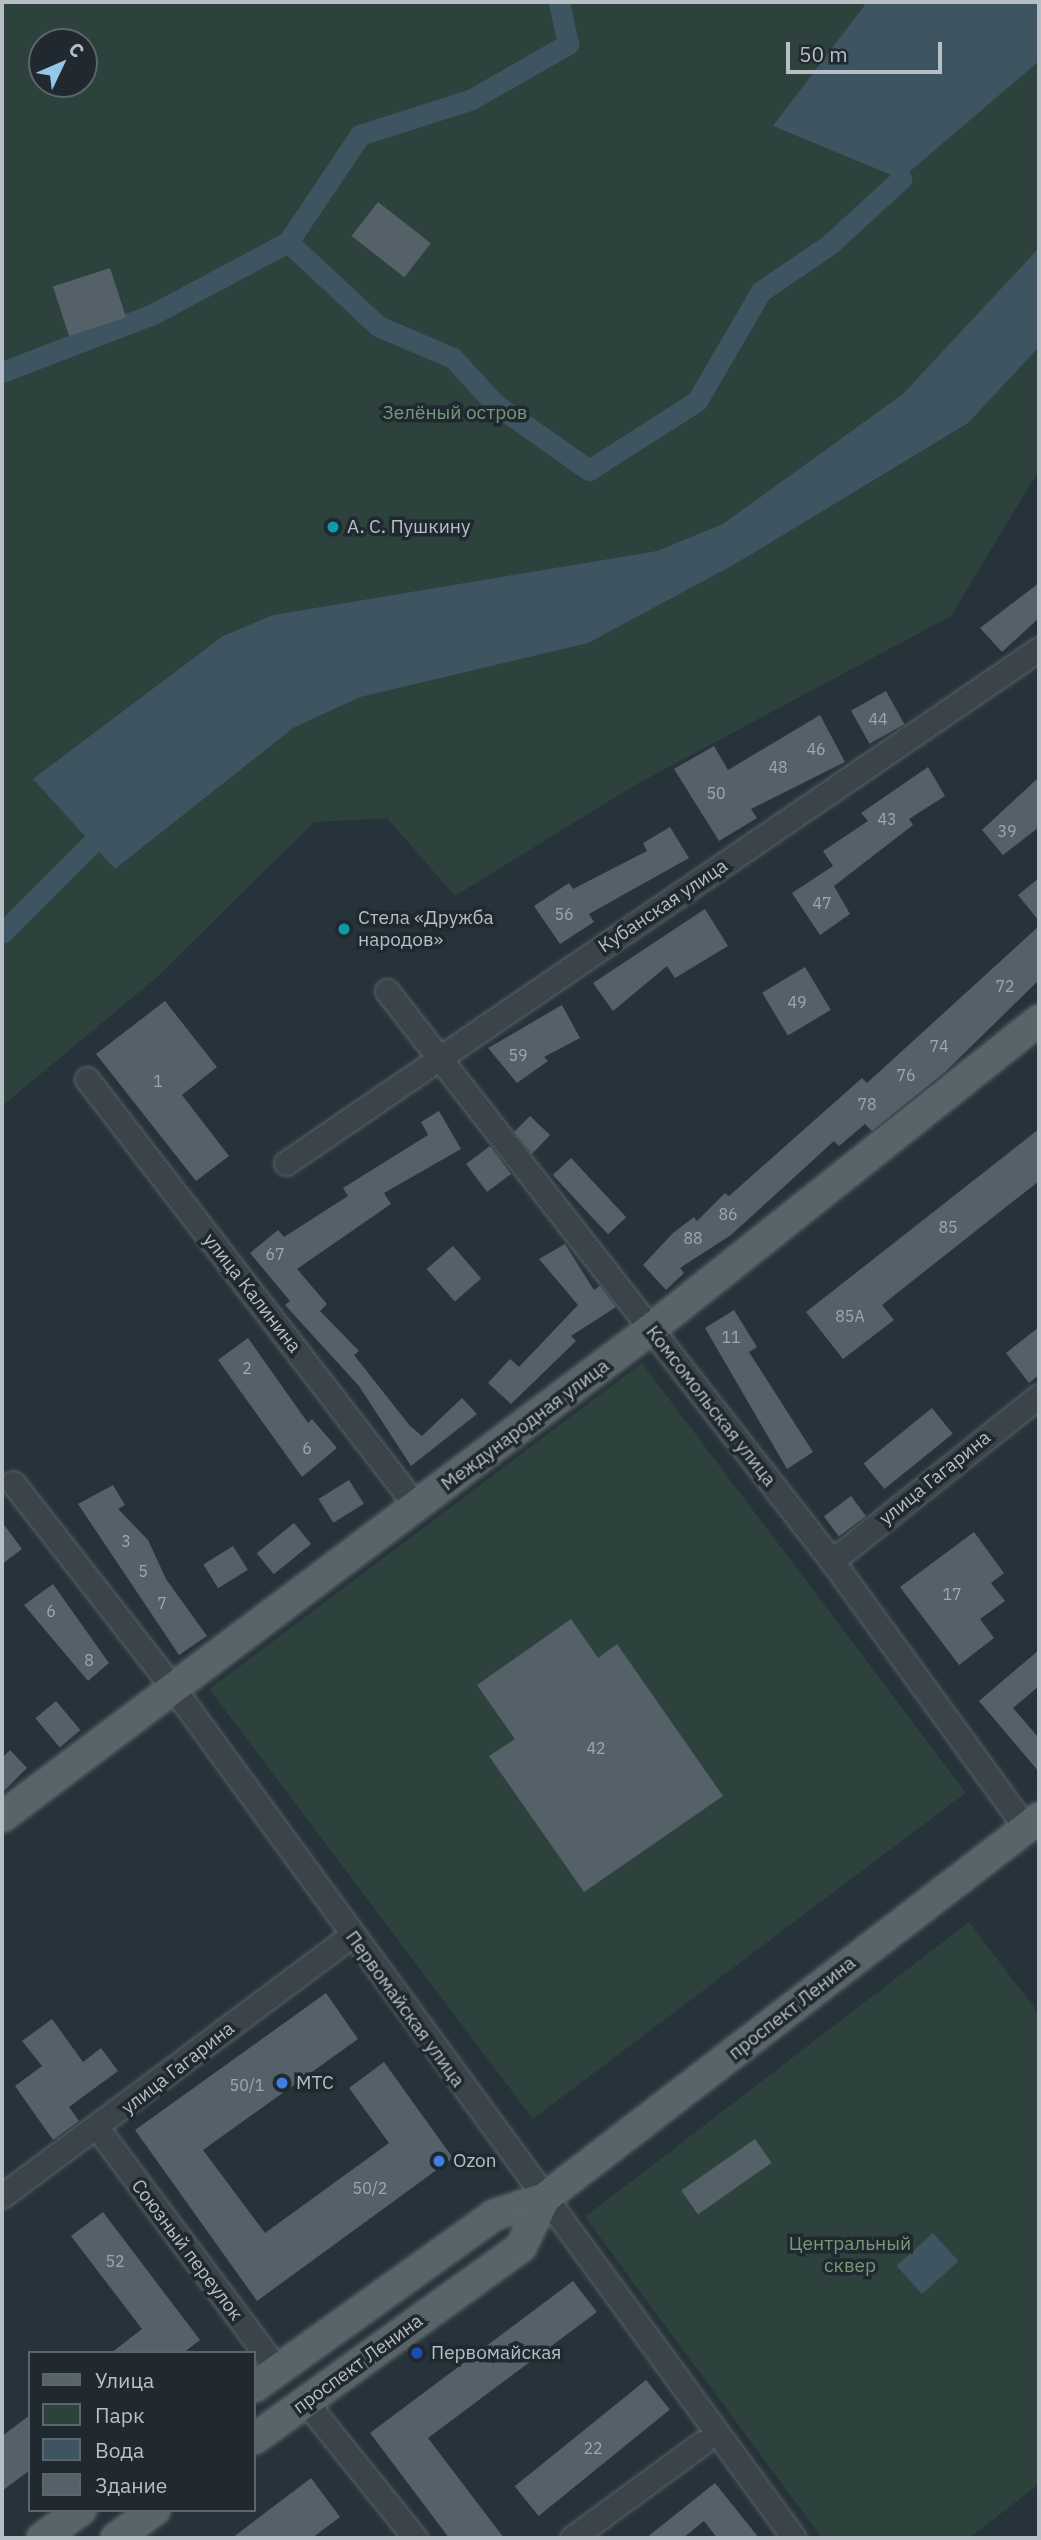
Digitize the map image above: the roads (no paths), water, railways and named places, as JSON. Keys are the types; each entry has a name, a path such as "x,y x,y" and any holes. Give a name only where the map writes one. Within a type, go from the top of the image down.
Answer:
{"main road":[{"name":"Международная улица","path":"2,1817 651,1329 1039,1020"},
{"name":"проспект Ленина","path":"256,2385 494,2215 545,2198 1032,1823"},
{"name":"проспект Ленина","path":"256,2438 521,2247 545,2198"},
{"path":"42,2538 78,2512"},
{"path":"116,2538 152,2512"}],"street":[{"name":"Кубанская улица","path":"286,1163 1039,649"},
{"name":"Комсомольская улица","path":"387,991 832,1561 1032,1823"},
{"name":"улица Калинина","path":"87,1079 417,1507"},
{"name":"улица Гагарина","path":"832,1561 1039,1396"},
{"name":"Первомайская улица","path":"13,1483 174,1689 794,2538"},
{"name":"улица Гагарина","path":"2,2196 98,2129 352,1935"},
{"name":"Союзный переулок","path":"98,2129 277,2369"},
{"path":"305,2401 415,2538"},
{"path":"572,2538 702,2443"}],"water":[{"path":"867,2 1039,2 1039,61 901,179 773,126"},
{"path":"1039,248 1039,347 968,423 735,564 588,643 360,697 293,728 115,869 33,779 223,636 273,615 657,551 723,524 903,394"},
{"path":"933,2233 958,2261 922,2294 897,2266"}],"waterway":[{"path":"2,372 153,314 288,242 360,135 472,99 568,44 559,2"},
{"path":"288,242 378,326 453,358 495,404 589,470 697,401 761,291 829,245 901,179"},
{"path":"2,933 112,823"}],"place":[{"name":"А. С. Пушкину","path":"333,527"},
{"name":"Стела «Дружба народов»","path":"344,929"},
{"name":"МТС","path":"282,2083"},
{"name":"Ozon","path":"439,2161"},
{"name":"Первомайская","path":"417,2353"}],"park label":[{"name":"Зелёный остров","path":"455,413"},
{"name":"Центральный сквер","path":"850,2255"}]}
